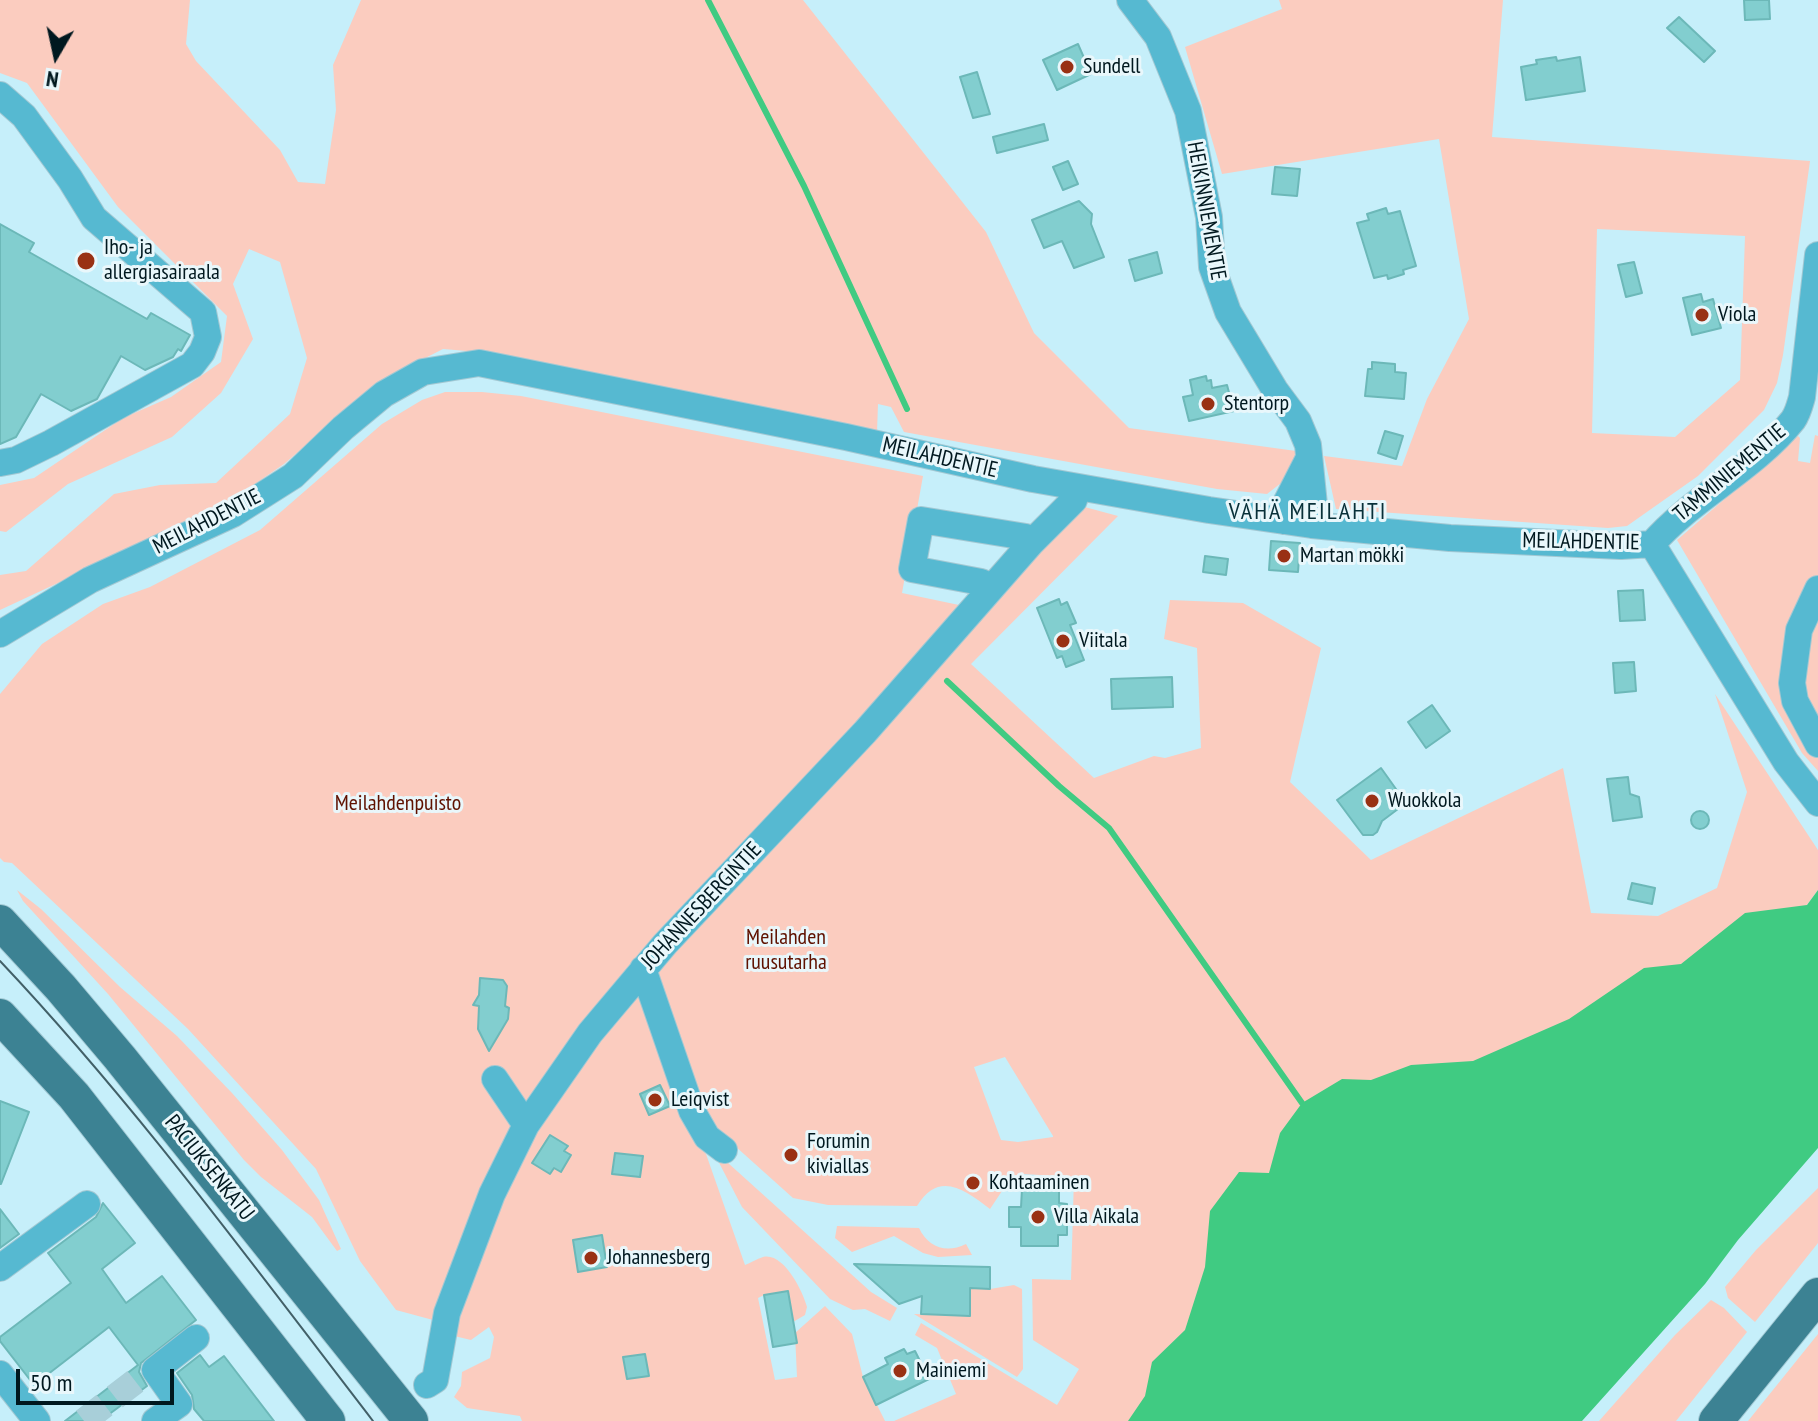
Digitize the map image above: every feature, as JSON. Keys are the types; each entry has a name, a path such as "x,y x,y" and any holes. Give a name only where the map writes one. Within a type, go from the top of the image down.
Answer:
{"main road":[{"name":"PACIUKSENKATU","path":"0,922 120,1058 411,1421"},
{"path":"0,1016 84,1108 328,1421"},
{"path":"1716,1421 1818,1295"}],"street":[{"name":"HEIKINNIEMENTIE","path":"1130,0 1158,37 1188,111 1209,217 1212,267 1228,312 1275,390 1298,421 1308,445 1314,505 1312,525"},
{"path":"0,95 24,116 94,218 203,312 208,337 192,365 51,443 16,460 0,463"},
{"name":"TAMMINIEMENTIE","path":"1652,544 1667,527 1795,418 1802,397 1818,255"},
{"name":"MEILAHDENTIE","path":"0,634 90,580 233,514 293,476 384,394 423,372 479,363 1077,488 1284,521 1450,538 1621,546 1652,544 1786,762 1818,803"},
{"path":"1284,521 1286,503 1308,460"},
{"name":"JOHANNESBERGINTIE","path":"427,1385 435,1380 447,1313 492,1194 526,1125 590,1033 643,969 865,732 1032,542 1074,500 1077,488"},
{"path":"992,587 981,582 912,569 921,520 1026,537 1032,542"},
{"path":"1818,576 1799,630 1792,683 1795,701 1818,744"},
{"path":"643,969 692,1111 707,1137 724,1150"},
{"path":"495,1079 526,1125"},
{"path":"0,1268 87,1204"},
{"path":"155,1421 179,1404 155,1370 196,1338"},
{"path":"0,1374 37,1421"}],"green space":[{"path":"0,0 190,0 186,44 196,61 280,150 298,182 325,184 336,110 333,65 361,0 803,0 986,232 1034,333 1129,428 1296,451 1290,476 1267,494 1217,489 904,432 891,407 878,404 877,432 491,353 443,349 382,380 284,464 223,506 0,610 0,575 26,571 114,494 160,485 216,483 290,414 307,358 280,262 249,249 233,284 253,339 221,393 172,437 68,484 6,532 0,531 0,485 34,478 123,418 171,397 221,362 227,316 118,207 27,83 0,73"},
{"path":"1279,0 1503,0 1492,137 1810,161 1783,355 1777,383 1764,410 1698,476 1627,526 1608,528 1336,509 1324,456 1402,466 1427,399 1469,319 1439,139 1222,174 1185,47 1282,9","holes":["1597,229 1745,236 1740,380 1675,437 1592,433"]},
{"name":"Meilahdenpuisto","path":"445,392 521,396 923,476 902,593 959,605 975,624 1081,506 1118,516 971,664 1094,778 1154,756 1165,758 1201,748 1197,648 1164,639 1170,600 1243,603 1321,648 1290,782 1371,860 1563,768 1591,913 1658,916 1717,888 1747,792 1715,694 1818,850 1818,890 1807,905 1229,1421 894,1421 956,1394 937,1348 915,1335 921,1323 1057,1405 1079,1369 1033,1340 1032,1279 1071,1280 1074,1177 1012,1176 990,1209 962,1190 943,1186 925,1195 917,1206 828,1205 793,1198 735,1146 700,1147 706,1154 745,1265 763,1257 778,1261 797,1283 807,1307 805,1315 793,1322 764,1295 758,1298 775,1380 797,1377 795,1333 825,1306 852,1334 863,1377 885,1421 522,1421 520,1416 467,1408 454,1397 461,1386 462,1372 490,1358 494,1337 489,1327 471,1340 450,1335 433,1320 396,1310 360,1261 316,1169 188,1029 12,863 0,858 0,694 42,644 103,604 150,587 260,530 382,424 422,400","holes":["1005,1057 1053,1137 1018,1142 1001,1140 974,1067"]},
{"path":"1815,435 1818,436 1818,771 1802,753 1677,540 1798,436 1798,461 1810,463"},
{"path":"17,890 177,1036 232,1093 282,1150 319,1200 341,1249 337,1251 312,1217 244,1160 108,994 23,901"},
{"path":"714,1153 871,1292 897,1308 890,1321 865,1309 853,1310 830,1299 742,1207"},
{"path":"1818,1188 1818,1243 1755,1322 1728,1298 1725,1287 1756,1250"},
{"path":"837,1226 919,1228 927,1240 938,1247 966,1244 972,1255 938,1257 923,1253 894,1236 852,1252 835,1238"},
{"path":"1014,1285 1022,1289 1023,1369 1017,1377 914,1314 969,1315 970,1288"},
{"path":"1711,1300 1724,1308 1747,1332 1676,1421 1599,1421 1675,1335"},
{"path":"1818,1334 1818,1421 1748,1421"}],"shaded area":[{"path":"1818,890 1818,1148 1738,1240 1705,1284 1582,1421 1128,1421 1145,1396 1152,1362 1185,1330 1205,1267 1210,1211 1239,1172 1269,1173 1280,1133 1302,1103 1342,1079 1371,1080 1411,1065 1473,1061 1569,1019 1644,968 1681,964 1745,913 1807,905"}],"building":[{"path":"1744,0 1769,0 1770,19 1745,20"},
{"path":"1679,17 1715,51 1704,62 1667,28"},
{"name":"Sundell","path":"1078,44 1091,74 1057,90 1043,60"},
{"path":"1556,57 1557,61 1580,57 1585,91 1526,100 1521,67 1537,64 1536,60"},
{"path":"977,72 990,114 973,118 960,77"},
{"path":"1044,124 1048,140 997,153 993,137"},
{"path":"1068,161 1078,184 1063,190 1053,167"},
{"path":"1275,167 1300,169 1297,196 1272,194"},
{"path":"1079,201 1092,214 1091,224 1104,257 1074,268 1062,241 1044,248 1032,220"},
{"path":"1386,208 1388,214 1400,211 1416,266 1388,279 1387,275 1374,278 1357,223 1369,220 1367,214"},
{"path":"0,224 34,243 29,252 147,319 151,313 190,335 181,351 178,349 173,357 145,370 121,356 97,399 71,411 41,394 16,437 0,444"},
{"path":"1157,252 1162,273 1135,281 1129,260"},
{"path":"1634,262 1642,293 1626,297 1618,265"},
{"name":"Viola","path":"1701,294 1703,302 1713,299 1721,328 1692,335 1683,298"},
{"path":"1372,362 1395,364 1395,372 1406,373 1404,399 1365,396 1368,369 1372,369"},
{"name":"Stentorp","path":"1206,376 1207,381 1211,380 1212,388 1227,385 1234,411 1189,421 1183,397 1193,395 1190,380"},
{"path":"1385,431 1403,436 1396,459 1378,453"},
{"name":"Martan mökki","path":"1271,541 1300,543 1298,572 1269,570"},
{"path":"1205,556 1228,559 1226,575 1203,572"},
{"path":"1643,590 1645,620 1620,621 1618,591"},
{"name":"Viitala","path":"1059,599 1061,605 1067,602 1076,623 1070,625 1084,660 1066,667 1062,656 1057,658 1037,608"},
{"path":"1634,662 1636,691 1615,693 1613,663"},
{"path":"1172,677 1173,707 1112,709 1111,679"},
{"path":"1432,705 1450,731 1426,748 1408,722"},
{"name":"Wuokkola","path":"1381,768 1406,803 1382,821 1373,835 1363,835 1337,800"},
{"path":"1628,777 1630,794 1639,797 1642,817 1613,821 1607,779"},
{"path":"1696,811 1704,811 1709,820 1707,827 1696,829 1691,824 1691,816"},
{"path":"1632,883 1655,888 1652,904 1628,899"},
{"path":"480,978 503,980 507,986 505,1006 509,1008 508,1019 489,1051 478,1029 479,1006 473,1005 479,995"},
{"name":"Leiqvist","path":"660,1085 670,1106 649,1115 640,1094"},
{"path":"0,1101 29,1112 1,1184 0,1184"},
{"path":"550,1135 568,1146 564,1151 571,1155 561,1172 554,1168 550,1174 532,1163"},
{"path":"615,1153 643,1156 640,1177 612,1174"},
{"name":"Villa Aikala","path":"1022,1189 1059,1189 1059,1203 1067,1204 1067,1235 1058,1235 1058,1246 1021,1246 1021,1227 1009,1227 1009,1207 1021,1207"},
{"path":"103,1203 135,1243 102,1269 126,1303 162,1276 196,1320 141,1363 139,1372 147,1386 100,1421 65,1421 138,1365 109,1327 34,1385 0,1337 71,1283 48,1253 96,1217"},
{"path":"0,1209 19,1234 0,1248"},
{"name":"Johannesberg","path":"602,1235 607,1267 578,1272 573,1240"},
{"path":"854,1264 990,1267 990,1289 970,1288 970,1316 921,1314 922,1296 899,1304"},
{"path":"788,1291 797,1343 773,1347 764,1295"},
{"name":"Mainiemi","path":"904,1349 907,1354 915,1351 929,1379 876,1405 863,1377 888,1364 885,1358"},
{"path":"645,1354 649,1376 627,1379 623,1357"},
{"path":"200,1355 209,1367 224,1356 274,1421 204,1421 194,1409 192,1395 177,1373"}],"waterway":[{"path":"708,0 804,186 907,409"},
{"path":"947,681 1059,786 1109,828 1302,1103"}],"tunnel":[{"path":"84,1421 142,1376"}],"tram line":[{"path":"0,961 146,1128 373,1421"}],"place":[{"name":"Sundell","path":"1067,67"},
{"name":"Iho- ja allergiasairaala","path":"86,261"},
{"name":"Viola","path":"1702,315"},
{"name":"Stentorp","path":"1208,404"},
{"name":"Martan mökki","path":"1284,556"},
{"name":"Viitala","path":"1063,641"},
{"name":"Wuokkola","path":"1372,801"},
{"name":"Leiqvist","path":"655,1100"},
{"name":"Forumin kiviallas","path":"791,1155"},
{"name":"Kohtaaminen","path":"973,1183"},
{"name":"Villa Aikala","path":"1038,1217"},
{"name":"Johannesberg","path":"591,1258"},
{"name":"Mainiemi","path":"900,1371"}],"district":[{"name":"VÄHÄ MEILAHTI","path":"1308,512"}],"park label":[{"name":"Meilahden ruusutarha","path":"786,950"}]}
